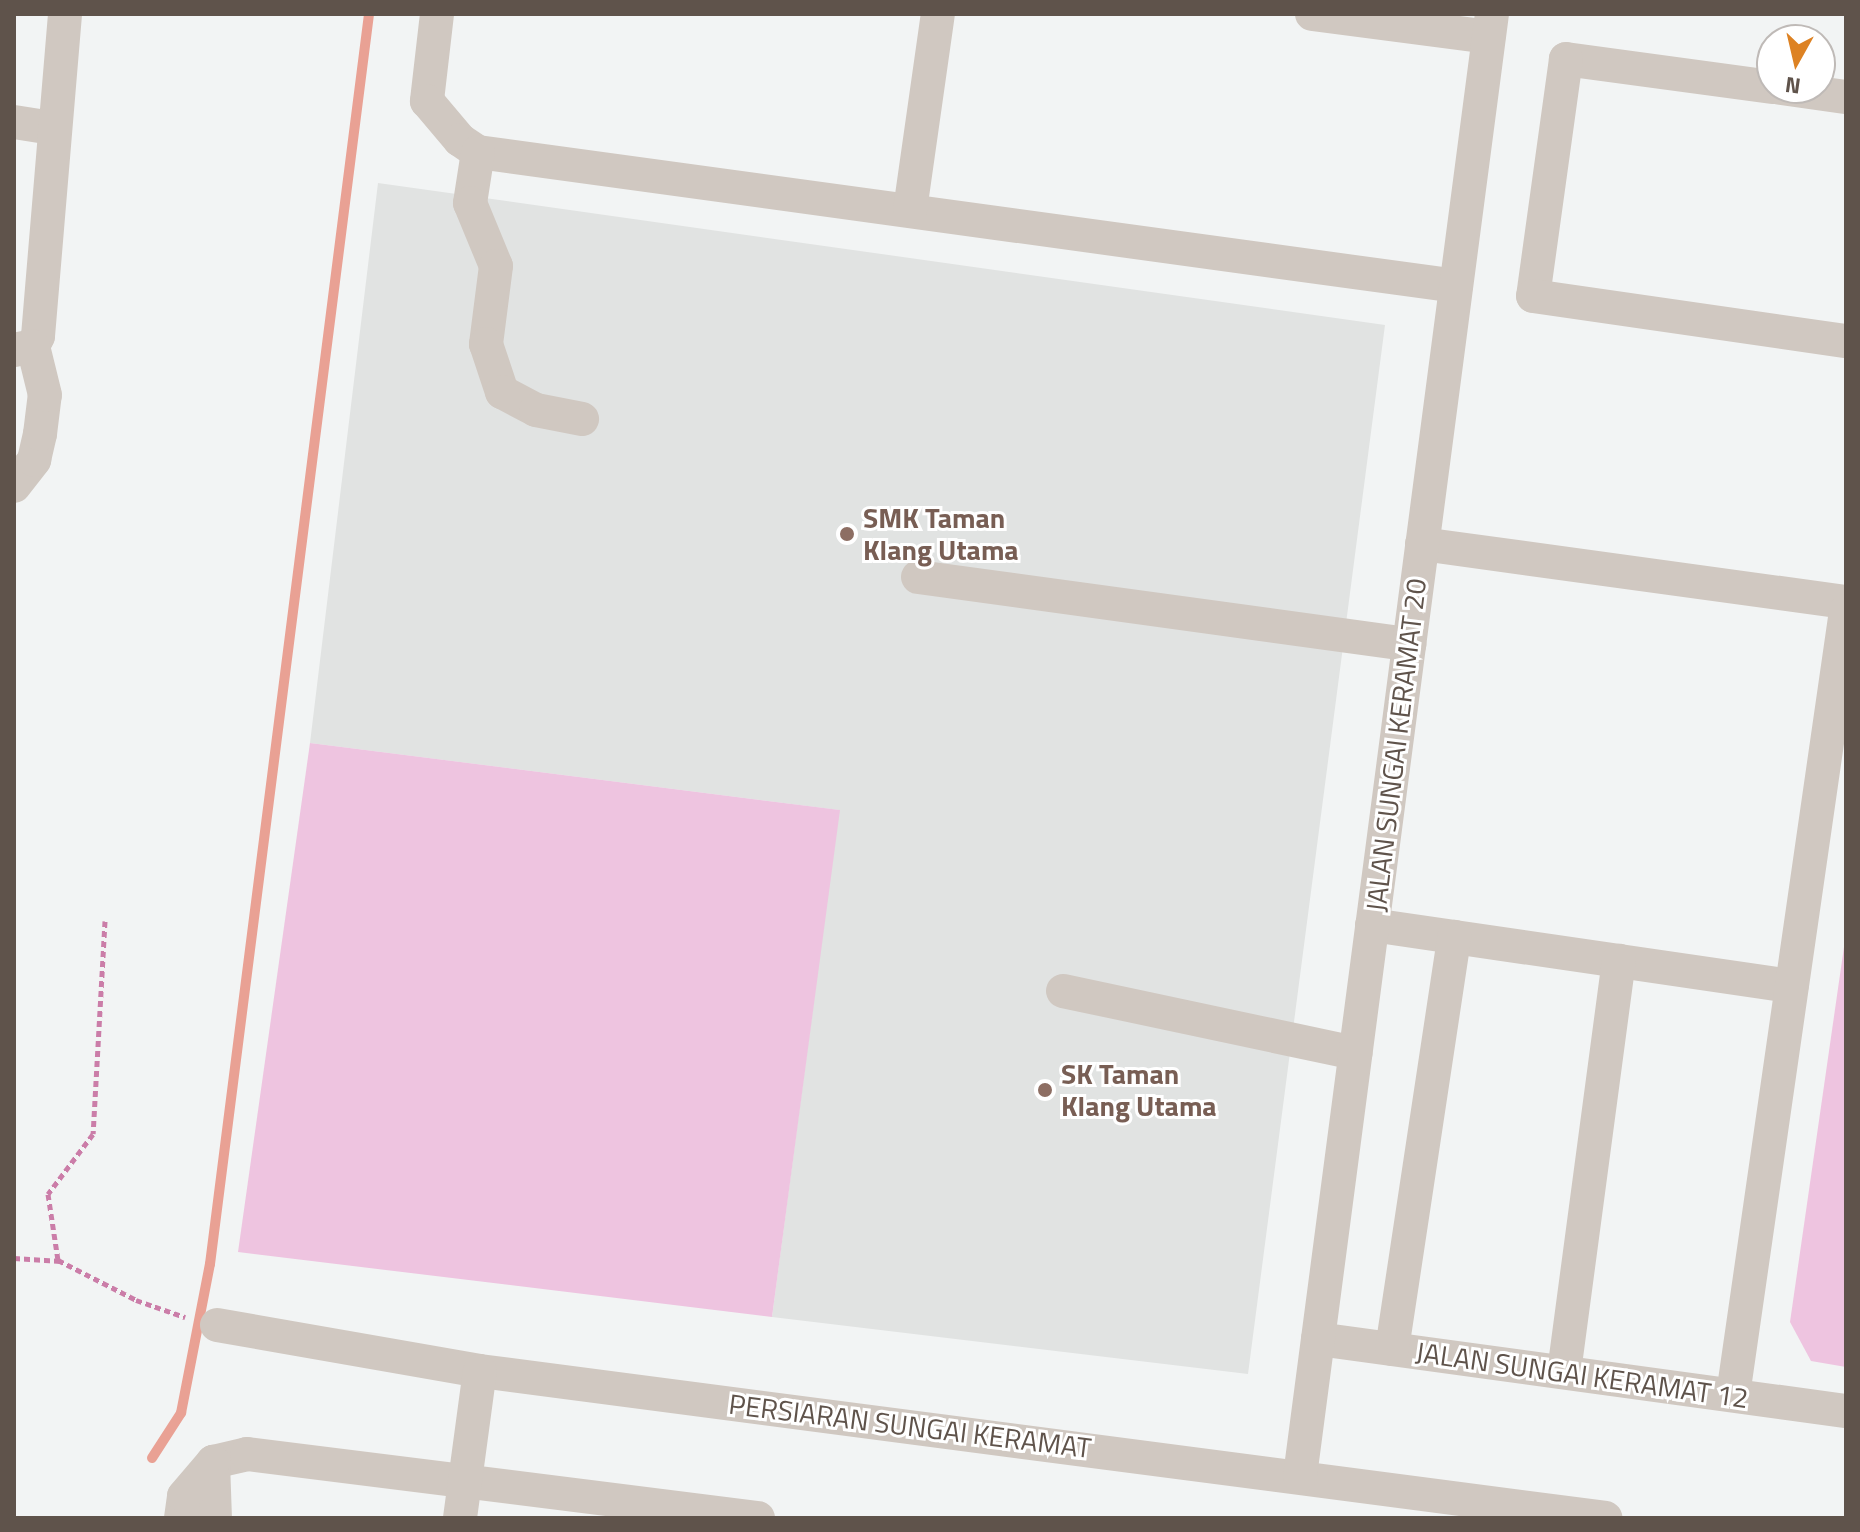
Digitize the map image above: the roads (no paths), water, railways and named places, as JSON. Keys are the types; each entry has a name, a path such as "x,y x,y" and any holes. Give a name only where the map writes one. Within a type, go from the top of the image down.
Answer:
{"street":[{"path":"14,486 34,460 45,395 24,348 38,336 51,128 65,14"},
{"path":"437,14 427,101 460,140 478,152 1456,286"},
{"path":"910,210 938,14"},
{"path":"1312,14 1490,26"},
{"name":"JALAN SUNGAI KERAMAT 20","path":"1300,1476 1490,26"},
{"path":"1756,85 1566,59 1533,296 1846,341"},
{"path":"14,122 51,128"},
{"path":"478,152 470,203 496,266 486,344 502,392 536,410 582,419"},
{"path":"1422,544 1846,602"},
{"path":"918,577 1409,644"},
{"path":"1733,1395 1846,611"},
{"path":"1372,925 1792,986"},
{"path":"1392,1349 1454,937"},
{"path":"1564,1372 1619,961"},
{"path":"1063,991 1355,1053"},
{"name":"PERSIARAN SUNGAI KERAMAT","path":"201,1321 480,1371 1605,1518"},
{"name":"JALAN SUNGAI KERAMAT 12","path":"1318,1339 1846,1411"},
{"path":"460,1518 480,1371"},
{"path":"181,1518 184,1496 213,1462 247,1454 465,1478 758,1518"},
{"path":"213,1462 215,1518"}],"waterway":[{"path":"152,1458 181,1413 210,1264 369,14"}],"place":[{"name":"SMK Taman Klang Utama","path":"847,534"},
{"name":"SK Taman Klang Utama","path":"1045,1090"}]}
